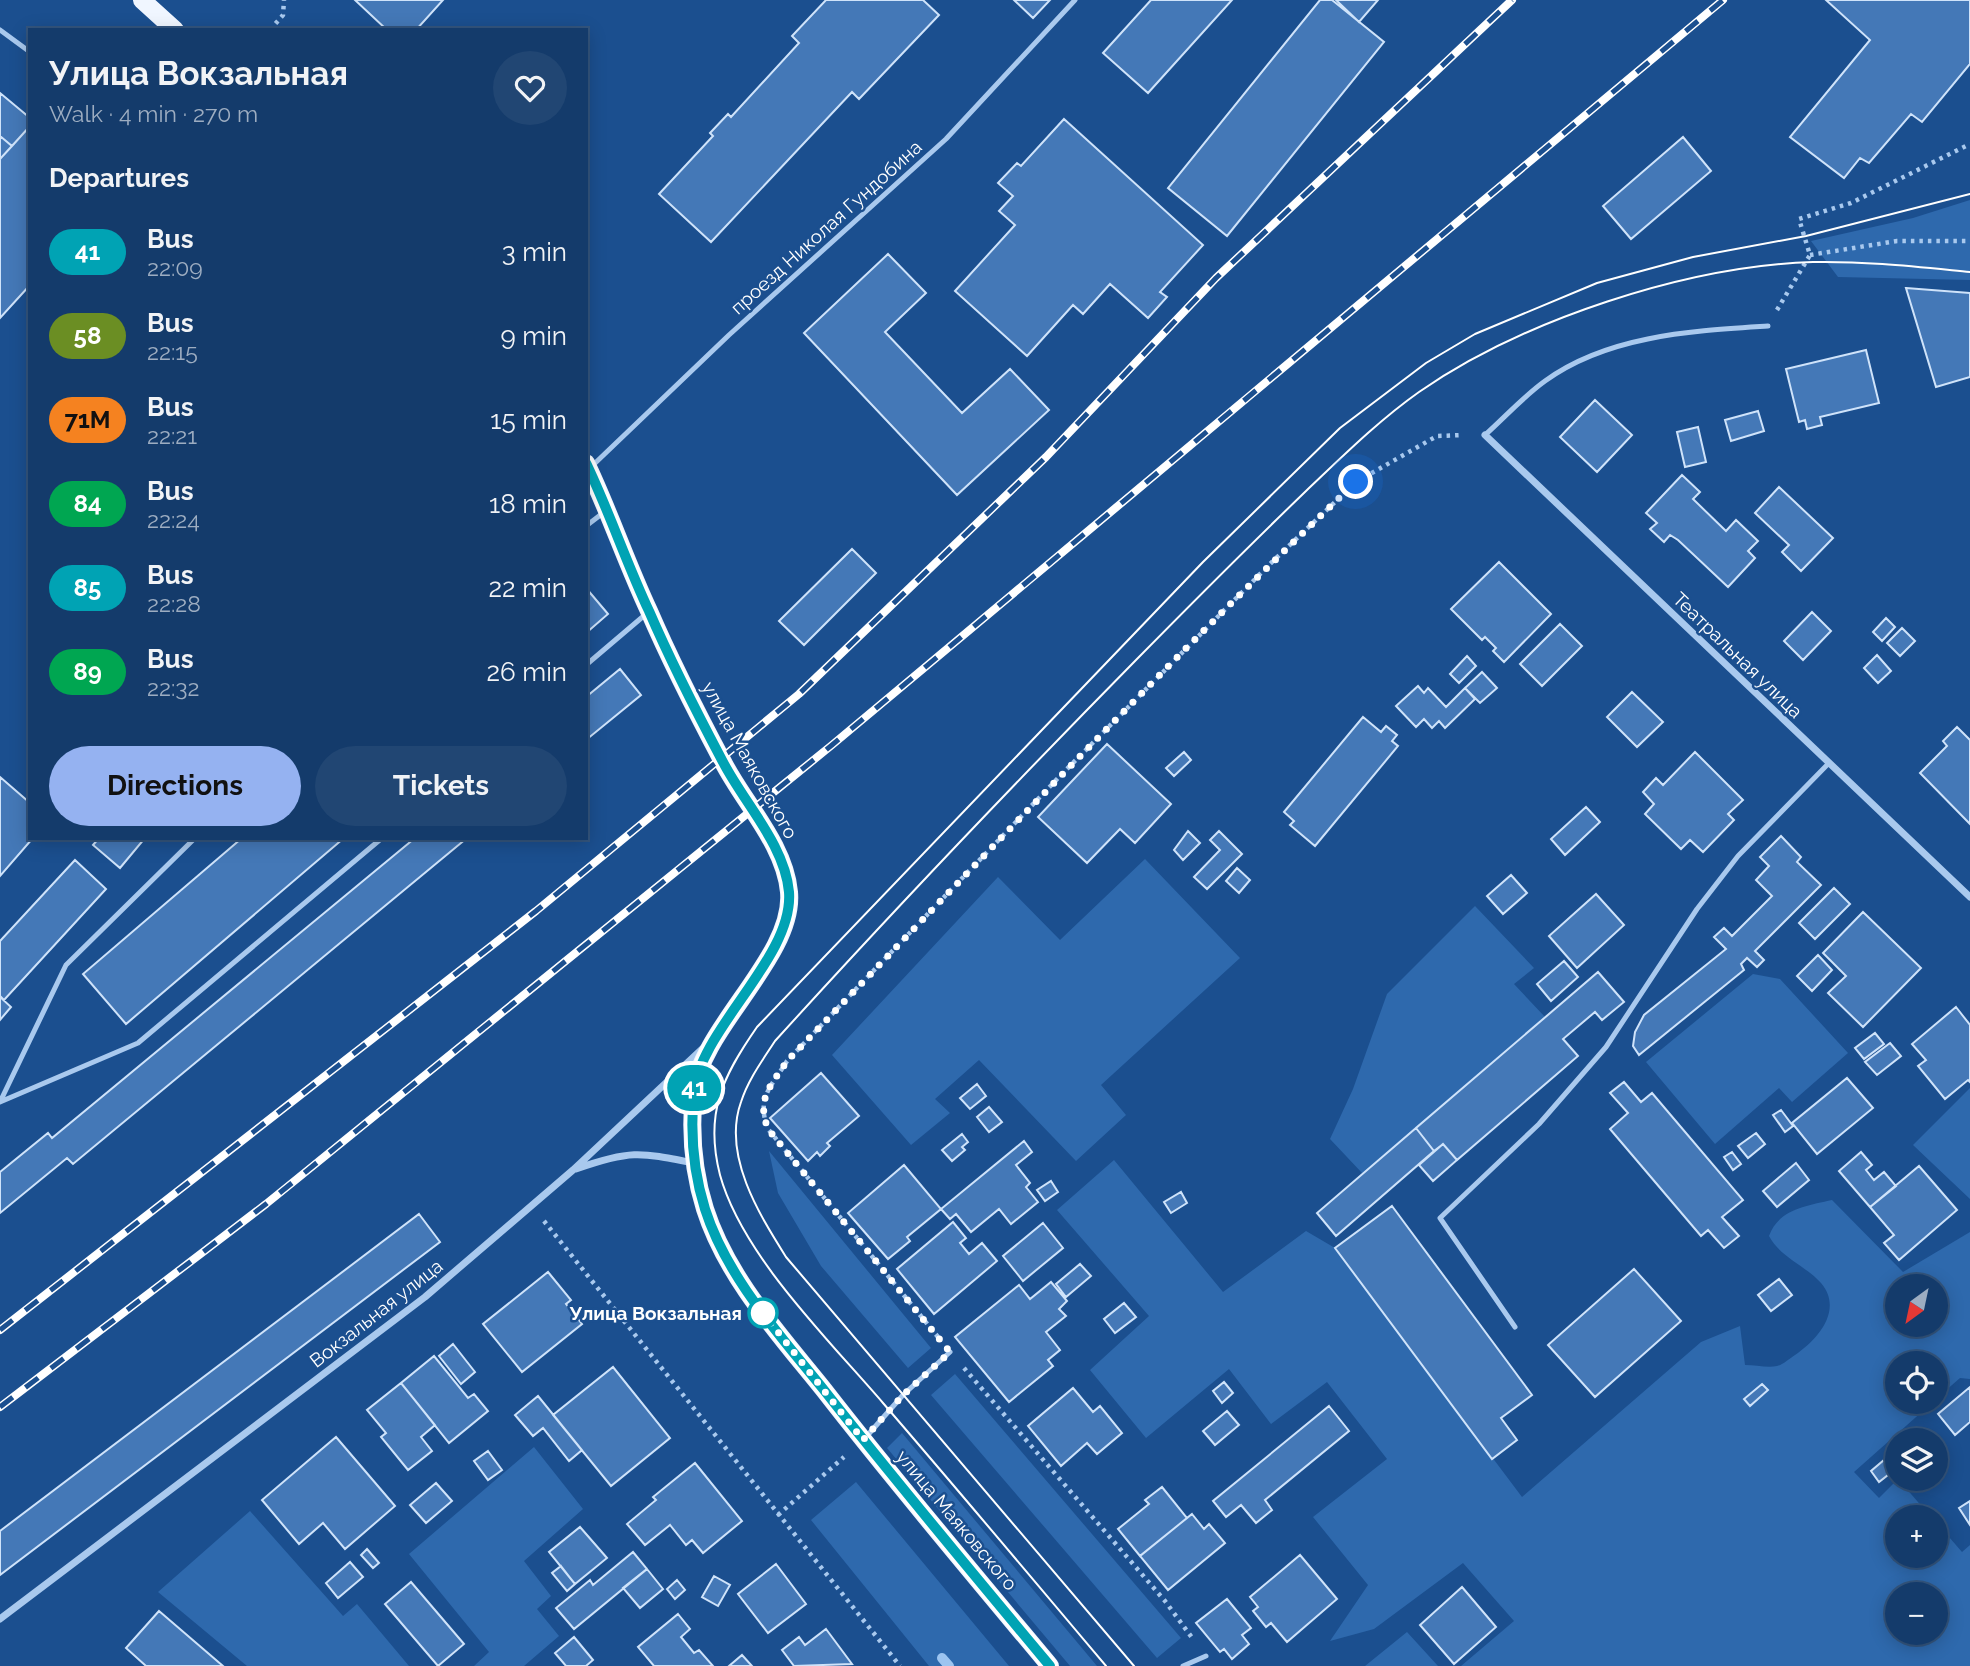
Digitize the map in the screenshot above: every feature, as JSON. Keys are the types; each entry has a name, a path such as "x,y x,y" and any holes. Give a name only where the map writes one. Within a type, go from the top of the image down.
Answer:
{"main road":[{"path":"142,0 174,28"},
{"name":"улица Маяковского","path":"588,466 649,612 724,765 778,853 789,891 785,920 769,956 712,1044 695,1079 691,1122 694,1163 705,1211 730,1262 758,1306 863,1440 1051,1666"}],"street":[{"name":"Театральная улица","path":"1485,435 1970,897"},
{"name":"Вокзальная улица","path":"0,1619 425,1297 573,1170 700,1051 742,1000"},
{"path":"573,1170 617,1154 643,1153 694,1163"}],"lane":[{"name":"проезд Николая Гундобина","path":"588,466 946,139 1075,0"},
{"path":"0,30 28,51"},
{"path":"1485,435 1546,380 1588,358 1644,339 1696,331 1768,326"},
{"path":"588,524 606,511"},
{"path":"588,663 649,612"},
{"path":"1515,1327 1440,1218 1539,1124 1598,1056 1697,909 1738,856 1828,764"},
{"path":"0,1102 66,965 193,840"},
{"path":"0,1102 138,1043 380,840"},
{"path":"863,1440 903,1395 950,1352"},
{"path":"1183,1666 1206,1656"}],"path":[{"path":"272,28 283,15 284,0"},
{"path":"1768,326 1810,255 1799,219 1851,203 1970,144"},
{"path":"1810,255 1897,241 1970,241"},
{"path":"1206,1656 1165,1601 950,1352 768,1129 762,1113 764,1098 787,1061 1032,805 1263,570 1356,482 1437,436 1485,435"},
{"path":"532,1205 900,1666"},
{"path":"778,1515 863,1440"}],"shaded area":[{"path":"1970,200 1970,280 1838,277 1811,241 1913,218"},
{"path":"1145,859 1240,958 1101,1085 1126,1115 1076,1161 979,1060 935,1099 950,1113 911,1145 832,1055 998,877 1060,940"},
{"path":"1475,906 1534,968 1514,984 1545,1017 1363,1174 1330,1139 1353,1089 1387,994"},
{"path":"1753,974 1780,979 1848,1053 1792,1102 1779,1088 1715,1144 1646,1062"},
{"path":"1970,1088 1970,1199 1913,1145"},
{"path":"769,1151 931,1348 908,1368 821,1266 778,1193"},
{"path":"1114,1160 1223,1292 1306,1231 1335,1248 1522,1497 1701,1342 1740,1326 1745,1365 1770,1367 1784,1363 1812,1341 1825,1324 1830,1304 1821,1283 1780,1250 1769,1236 1786,1214 1832,1200 1903,1272 1970,1232 1970,1379 1960,1378 1948,1388 1948,1351 1885,1351 1885,1414 1919,1414 1904,1428 1885,1428 1885,1445 1854,1472 1879,1498 1886,1491 1908,1491 1921,1505 1885,1505 1885,1568 1948,1568 1948,1536 1962,1552 1970,1545 1970,1666 1461,1666 1514,1621 1463,1563 1374,1629 1330,1641 1368,1585 1313,1517 1387,1459 1327,1382 1271,1424 1229,1369 1146,1438 1090,1370 1149,1316 1057,1210"},
{"path":"955,1374 1181,1638 1157,1658 931,1395"},
{"path":"902,1433 1097,1666 1070,1666 887,1448"},
{"path":"534,1447 583,1509 524,1561 551,1596 537,1609 559,1636 524,1666 474,1666 489,1652 409,1554"},
{"path":"856,1482 1009,1666 929,1666 811,1520"},
{"path":"250,1511 343,1616 357,1604 409,1666 247,1666 158,1592"},
{"path":"1407,1632 1438,1666 1365,1666"}],"building":[{"path":"355,0 443,0 418,28 385,28"},
{"path":"826,0 923,0 939,15 859,99 852,92 711,242 659,194 713,136 710,133 728,114 731,117 799,43 792,36"},
{"path":"1014,0 1050,0 1033,18"},
{"path":"1151,0 1232,0 1148,93 1103,53"},
{"path":"1320,0 1332,0 1384,42 1227,236 1168,188"},
{"path":"1336,0 1378,0 1359,22"},
{"path":"1826,0 1970,0 1970,64 1922,122 1911,114 1869,163 1860,158 1844,178 1790,137 1870,40"},
{"path":"0,93 28,116 28,128 12,146 0,136"},
{"path":"1064,119 1203,245 1160,292 1167,297 1148,318 1110,284 1083,314 1073,305 1027,356 955,291 1015,225 999,211 1013,196 998,183 1017,163 1021,166"},
{"path":"28,128 28,287 0,318 0,159"},
{"path":"0,136 12,146 0,159"},
{"path":"1683,137 1711,171 1631,239 1603,206"},
{"path":"888,254 926,293 885,332 962,413 1010,369 1049,410 957,495 804,333"},
{"path":"1906,288 1970,293 1970,377 1936,387"},
{"path":"1866,350 1879,403 1820,417 1822,425 1807,429 1805,420 1799,422 1786,369"},
{"path":"1595,400 1632,435 1597,472 1560,437"},
{"path":"1758,411 1764,431 1731,441 1725,420"},
{"path":"1698,427 1706,462 1685,467 1677,432"},
{"path":"1682,475 1700,492 1693,499 1726,531 1736,520 1758,541 1748,551 1755,558 1728,587 1678,540 1670,535 1664,542 1650,529 1657,523 1646,513"},
{"path":"1779,487 1833,538 1801,571 1782,552 1789,545 1755,513"},
{"path":"852,549 876,573 804,645 779,621"},
{"path":"1499,562 1551,614 1504,662 1493,651 1496,648 1485,637 1482,640 1451,609"},
{"path":"588,590 608,614 588,631"},
{"path":"1812,612 1831,631 1803,660 1784,641"},
{"path":"1886,618 1895,627 1882,641 1873,632"},
{"path":"1560,624 1582,646 1542,686 1520,664"},
{"path":"1902,628 1915,641 1900,656 1887,643"},
{"path":"1877,655 1891,671 1878,683 1864,668"},
{"path":"1467,656 1476,666 1459,683 1450,674"},
{"path":"620,669 641,695 588,738 588,695"},
{"path":"1482,672 1497,688 1480,703 1465,688"},
{"path":"1418,686 1424,693 1428,688 1446,707 1465,688 1475,699 1445,728 1439,721 1432,728 1424,719 1416,727 1396,706"},
{"path":"1632,692 1663,722 1637,747 1607,717"},
{"path":"1363,717 1381,732 1386,726 1397,735 1392,741 1398,746 1315,846 1290,825 1294,821 1284,812"},
{"path":"1957,727 1970,740 1970,824 1920,773 1947,746 1943,741"},
{"path":"1107,744 1171,804 1135,843 1120,829 1087,863 1038,817"},
{"path":"1184,752 1191,760 1174,776 1166,768"},
{"path":"1695,752 1743,800 1728,814 1734,820 1703,852 1690,840 1681,849 1645,814 1654,804 1643,792 1656,778 1663,785"},
{"path":"0,777 28,801 28,840 31,840 0,876"},
{"path":"1586,807 1600,822 1565,855 1551,839"},
{"path":"1188,831 1200,843 1183,860 1174,850"},
{"path":"1219,831 1242,854 1207,889 1194,877 1220,850 1210,840"},
{"path":"1781,836 1801,857 1797,862 1821,885 1755,951 1764,960 1757,967 1747,958 1741,964 1744,970 1639,1055 1633,1046 1635,1032 1644,1015 1726,949 1714,937 1724,928 1732,936 1772,896 1756,880 1769,866 1760,857"},
{"path":"97,840 143,840 120,868 93,845"},
{"path":"240,840 342,840 126,1024 83,974"},
{"path":"413,840 465,840 73,1164 67,1158 0,1213 0,1172 48,1133 52,1138"},
{"path":"75,860 106,889 4,1000 0,996 0,941"},
{"path":"1237,868 1250,880 1239,893 1226,881"},
{"path":"1511,875 1527,893 1503,914 1487,896"},
{"path":"1834,888 1850,904 1815,939 1799,923"},
{"path":"1596,894 1624,925 1577,968 1549,936"},
{"path":"1863,912 1921,968 1863,1027 1828,993 1846,976 1823,953"},
{"path":"1818,955 1832,970 1812,991 1797,976"},
{"path":"1564,961 1578,977 1551,1001 1537,984"},
{"path":"1598,972 1624,1002 1602,1020 1595,1012 1563,1039 1578,1056 1457,1160 1443,1144 1434,1151 1416,1128"},
{"path":"0,997 11,1007 0,1020"},
{"path":"1956,1007 1970,1025 1970,1082 1968,1080 1945,1099 1918,1066 1926,1060 1912,1044"},
{"path":"1875,1033 1884,1044 1864,1059 1855,1048"},
{"path":"1890,1043 1901,1056 1877,1075 1865,1062"},
{"path":"821,1073 859,1116 827,1143 830,1146 820,1156 817,1152 808,1161 770,1118"},
{"path":"1847,1078 1873,1108 1817,1154 1792,1123"},
{"path":"1624,1082 1641,1102 1652,1093 1743,1200 1722,1217 1739,1236 1724,1248 1708,1230 1701,1236 1610,1129 1628,1113 1610,1093"},
{"path":"977,1084 986,1096 970,1109 960,1098"},
{"path":"989,1107 1002,1122 989,1132 977,1117"},
{"path":"1781,1110 1793,1126 1785,1132 1773,1115"},
{"path":"1416,1128 1434,1151 1336,1236 1317,1213"},
{"path":"1756,1133 1765,1144 1748,1158 1738,1146"},
{"path":"962,1134 968,1142 962,1147 965,1150 952,1161 942,1150"},
{"path":"1024,1141 1032,1152 1016,1165 1030,1183 1026,1187 1038,1202 1011,1224 999,1209 971,1232 956,1214 950,1219 941,1209"},
{"path":"1443,1144 1457,1160 1433,1181 1419,1165"},
{"path":"1732,1152 1741,1164 1733,1170 1724,1157"},
{"path":"1861,1152 1872,1165 1866,1170 1874,1180 1884,1172 1896,1186 1870,1207 1839,1171"},
{"path":"1796,1163 1809,1180 1777,1207 1763,1191"},
{"path":"904,1165 941,1209 907,1237 910,1241 888,1259 848,1213"},
{"path":"1919,1166 1957,1210 1899,1260 1884,1243 1894,1235 1870,1207"},
{"path":"1051,1181 1058,1192 1045,1201 1037,1190"},
{"path":"1181,1192 1187,1203 1171,1213 1164,1202"},
{"path":"1392,1206 1532,1395 1501,1418 1517,1440 1492,1459 1335,1248"},
{"path":"419,1214 440,1242 0,1575 0,1531"},
{"path":"953,1222 966,1238 960,1243 969,1254 982,1243 997,1261 934,1314 897,1269"},
{"path":"1043,1223 1063,1248 1023,1281 1003,1256"},
{"path":"1080,1264 1091,1276 1066,1297 1056,1284"},
{"path":"1634,1269 1681,1321 1595,1397 1548,1345"},
{"path":"548,1272 571,1300 566,1304 582,1324 522,1372 483,1324"},
{"path":"1779,1279 1792,1295 1771,1311 1758,1295"},
{"path":"1051,1282 1067,1301 1059,1309 1066,1316 1046,1332 1060,1350 1048,1360 1053,1366 1009,1402 955,1337 1019,1285 1030,1299"},
{"path":"1124,1303 1136,1317 1115,1333 1104,1319"},
{"path":"453,1344 475,1372 461,1384 439,1356"},
{"path":"434,1356 468,1398 474,1394 488,1411 449,1443 401,1383"},
{"path":"613,1367 670,1438 611,1486 553,1415"},
{"path":"1224,1382 1233,1393 1222,1403 1213,1391"},
{"path":"401,1383 435,1425 421,1437 432,1451 408,1470 381,1437 386,1433 367,1410"},
{"path":"1762,1384 1768,1390 1750,1406 1744,1399"},
{"path":"1970,1387 1970,1422 1955,1435 1938,1414 1948,1414 1948,1406"},
{"path":"1073,1388 1093,1412 1100,1406 1122,1433 1097,1454 1087,1443 1061,1466 1028,1426"},
{"path":"538,1396 582,1450 569,1461 543,1428 533,1436 515,1415"},
{"path":"1329,1406 1349,1431 1265,1500 1272,1510 1256,1523 1241,1505 1226,1517 1213,1501"},
{"path":"1227,1411 1239,1425 1215,1445 1203,1431"},
{"path":"336,1437 395,1506 345,1549 323,1523 299,1544 262,1500"},
{"path":"488,1451 502,1470 488,1480 474,1461"},
{"path":"1885,1461 1885,1477 1879,1482 1871,1471"},
{"path":"695,1463 742,1521 703,1553 692,1540 686,1545 670,1525 645,1545 627,1524 656,1500 653,1497"},
{"path":"436,1483 452,1501 426,1523 410,1505"},
{"path":"1162,1487 1187,1518 1140,1556 1118,1529 1149,1504 1145,1500"},
{"path":"1970,1501 1970,1525 1959,1508"},
{"path":"1192,1514 1204,1529 1209,1524 1225,1543 1168,1590 1140,1556"},
{"path":"580,1527 607,1558 575,1584 549,1552"},
{"path":"367,1549 379,1563 373,1568 361,1555"},
{"path":"633,1552 647,1569 574,1629 556,1608 590,1580 593,1585"},
{"path":"1300,1555 1337,1599 1287,1642 1271,1623 1266,1627 1253,1611 1258,1607 1250,1597"},
{"path":"350,1562 363,1577 338,1598 326,1583"},
{"path":"776,1564 806,1604 768,1633 738,1594"},
{"path":"561,1566 575,1584 567,1591 552,1573"},
{"path":"647,1569 663,1589 640,1608 623,1588"},
{"path":"714,1576 730,1585 718,1606 702,1597"},
{"path":"677,1580 685,1590 675,1599 667,1589"},
{"path":"411,1582 464,1644 438,1666 385,1604"},
{"path":"1462,1587 1496,1627 1454,1664 1420,1625"},
{"path":"1227,1599 1251,1628 1242,1635 1249,1644 1232,1659 1224,1649 1220,1652 1196,1623"},
{"path":"159,1611 223,1666 146,1666 126,1648"},
{"path":"678,1614 690,1629 681,1637 694,1653 699,1650 713,1666 654,1666 638,1647"},
{"path":"826,1629 852,1664 794,1666 782,1650 799,1637 805,1645"},
{"path":"574,1637 593,1660 586,1666 566,1666 555,1653"},
{"path":"742,1655 752,1666 729,1666"}],"waterway":[{"path":"942,1658 949,1666"}],"tram line":[{"path":"1106,1666 813,1324 747,1236 720,1175 714,1133 720,1096 735,1062 757,1027 1203,562 1340,428 1426,363 1475,334 1597,283 1693,257 1806,236 1970,194"},
{"path":"1134,1666 786,1257 755,1203 740,1163 736,1122 747,1086 775,1041 953,849 1090,707 1306,491 1375,427 1419,392 1461,366 1556,320 1660,286 1712,274 1813,262 1872,263 1970,272"}],"railway":[{"path":"0,1330 536,911 799,694 1046,457 1216,278 1512,0"},
{"path":"0,1407 266,1204 832,745 1723,0"}],"bus line":[{"name":"41","path":"588,468 649,612 724,765 778,853 789,891 789,907 769,956 712,1044 695,1079 691,1122 694,1163 705,1211 730,1262 762,1312 863,1440 1050,1666"}],"place":[{"name":"Улица Вокзальная","path":"763,1313"}],"route":[{"path":"763,1313 863,1440 903,1395 950,1352 768,1129 762,1113 764,1098 787,1061 1060,776 1273,561 1356,482"}]}
